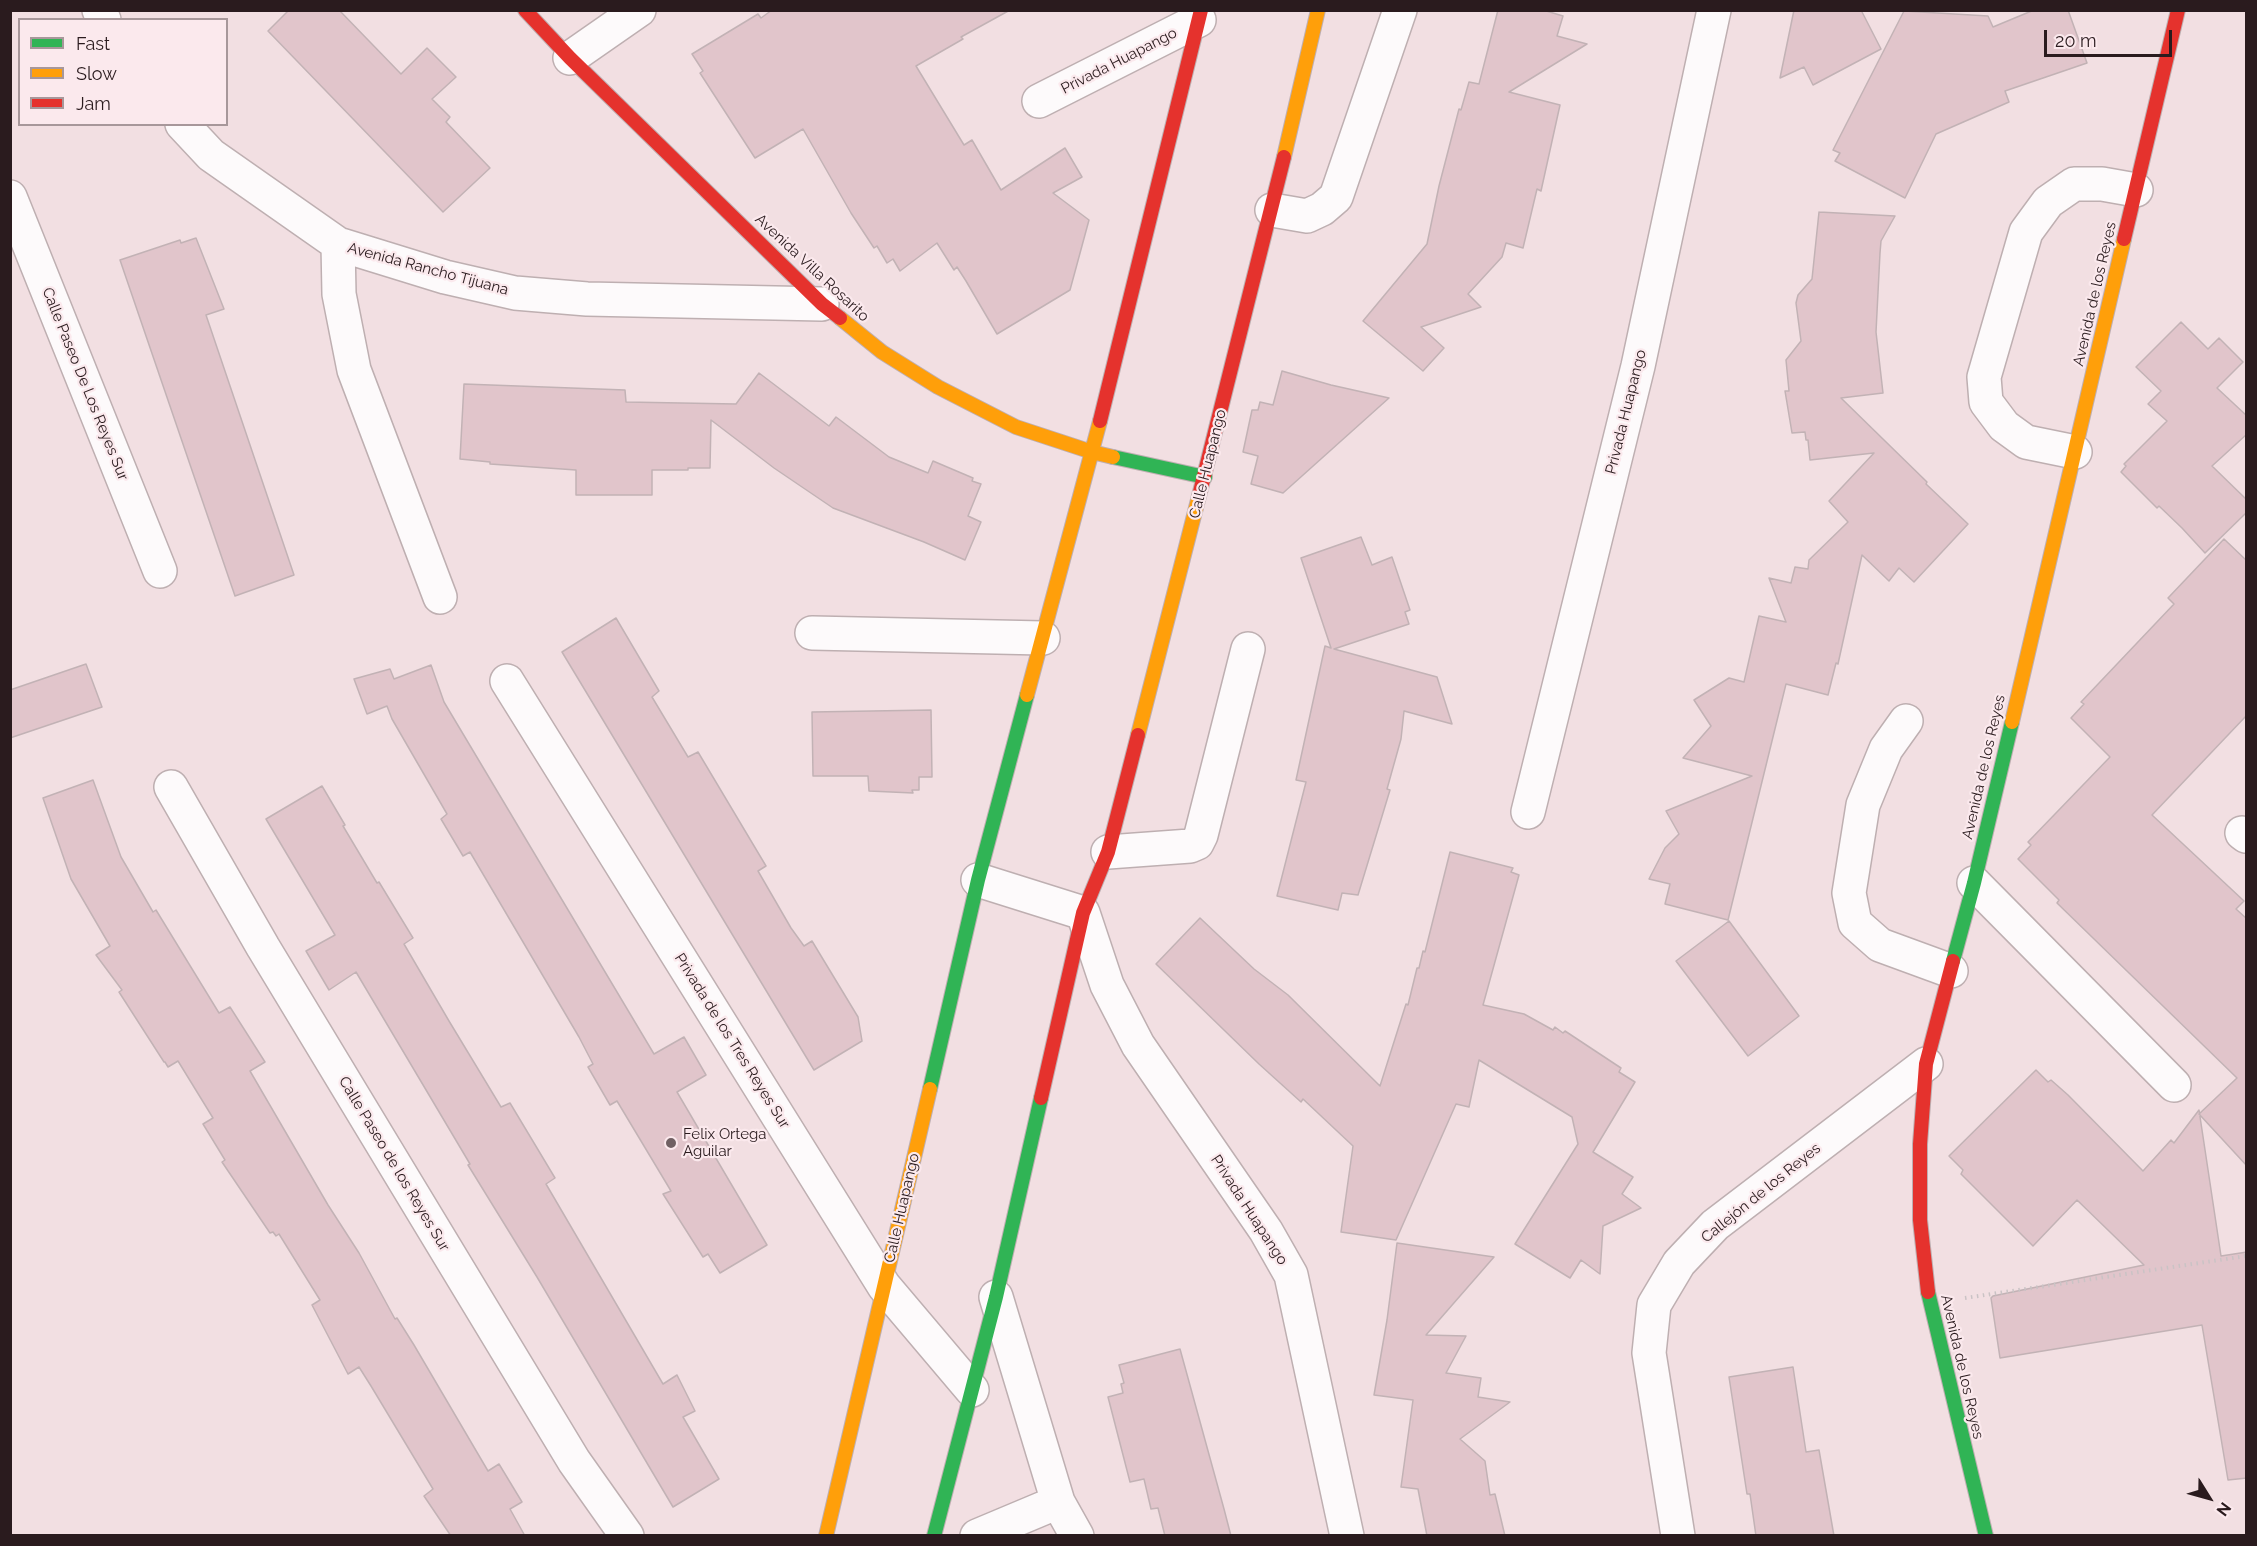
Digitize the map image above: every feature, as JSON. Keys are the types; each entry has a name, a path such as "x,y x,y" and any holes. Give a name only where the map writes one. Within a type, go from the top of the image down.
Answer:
{"main road":[{"name":"Avenida Villa Rosarito","path":"525,10 570,58 822,304 882,352 938,387 1016,427 1092,452 1205,477"},
{"name":"Calle Huapango","path":"934,1536 996,1297 1083,913 1108,852 1272,210 1318,10"},
{"name":"Avenida de los Reyes","path":"1986,1536 1929,1304 1920,1220 1920,1144 1926,1064 1974,883 2178,10"},
{"name":"Calle Huapango","path":"826,1536 978,880 1092,452 1200,15"}],"street":[{"path":"570,58 639,10"},
{"path":"1272,210 1307,216 1322,209 1336,197 1400,10"},
{"name":"Privada Huapango","path":"1528,812 1638,366 1714,10"},
{"name":"Privada Huapango","path":"1039,101 1200,15"},
{"name":"Avenida Rancho Tijuana","path":"184,126 211,155 338,244 445,277 514,293 587,299 822,304"},
{"path":"2075,452 2026,442 2004,426 1986,402 1984,377 2026,232 2048,202 2074,184 2102,184 2136,190"},
{"name":"Calle Paseo De Los Reyes Sur","path":"10,197 160,571"},
{"path":"338,244 339,294 354,370 440,597"},
{"path":"812,633 1042,638"},
{"path":"1108,852 1190,846 1197,843 1201,835 1248,649"},
{"name":"Privada de los Tres Reyes Sur","path":"507,681 884,1286 972,1390"},
{"path":"1906,721 1887,749 1863,805 1849,893 1855,923 1880,945 1951,971"},
{"name":"Calle Paseo de los Reyes Sur","path":"171,787 263,947 568,1450 627,1536"},
{"path":"978,880 1083,913"},
{"path":"1974,883 2174,1085"},
{"name":"Privada Huapango","path":"1083,913 1107,984 1138,1045 1266,1231 1291,1275 1347,1536"},
{"name":"Callejón de los Reyes","path":"1678,1536 1649,1353 1654,1305 1679,1263 1715,1226 1926,1064"},
{"path":"996,1297 1058,1502 1077,1536"},
{"path":"977,1536 1058,1502"}],"path":[{"path":"1929,1304 2247,1256"}],"building":[{"path":"289,10 339,10 401,74 427,48 456,77 432,99 450,117 446,122 490,168 443,212 268,31"},
{"path":"772,10 1010,10 961,37 963,39 916,66 964,145 972,140 1001,190 1065,148 1082,177 1053,193 1089,220 1070,290 997,334 957,267 954,270 937,243 900,271 893,259 887,263 877,246 874,248 851,213 803,129 755,158 700,73 703,71 692,54 758,14 761,18"},
{"path":"1498,10 1543,10 1563,16 1557,36 1587,44 1509,92 1560,105 1541,191 1537,189 1523,248 1506,243 1502,257 1468,294 1481,307 1421,327 1444,348 1423,371 1363,321 1427,244 1459,109 1461,110 1469,82 1479,84"},
{"path":"1794,10 1861,10 1881,49 1813,85 1804,67 1780,78"},
{"path":"2034,10 2068,10 2087,63 2005,91 2009,102 1936,134 1905,198 1835,161 1840,153 1833,150 1904,11 1988,16 1993,27"},
{"path":"1819,212 1895,216 1881,241 1880,253 1876,332 1883,393 1841,398 1968,524 1914,582 1899,568 1889,581 1862,555 1838,664 1836,663 1828,695 1786,684 1728,920 1665,904 1670,884 1649,879 1665,848 1679,834 1666,811 1752,776 1683,758 1711,726 1694,700 1729,678 1744,682 1759,616 1786,622 1769,578 1791,583 1795,567 1808,569 1809,560 1848,522 1829,501 1874,453 1810,460 1805,432 1792,433 1785,391 1789,391 1786,360 1801,341 1796,303 1798,295 1812,279"},
{"path":"196,238 224,309 206,315 294,575 235,596 120,260 180,240 181,243"},
{"path":"2181,322 2208,349 2219,338 2243,362 2217,388 2247,416 2247,434 2212,466 2247,500 2247,512 2205,553 2182,528 2159,506 2157,508 2121,472 2126,466 2124,464 2167,421 2148,404 2161,391 2136,367"},
{"path":"1282,371 1389,398 1283,493 1251,484 1258,456 1243,452 1252,410 1258,410 1260,402 1273,405"},
{"path":"759,373 829,426 836,417 889,457 928,473 933,461 973,478 972,481 981,484 968,516 981,522 965,560 833,508 774,468 711,420 710,468 652,470 652,495 576,495 576,470 490,464 490,462 460,459 464,384 625,390 626,402 736,404"},
{"path":"1361,537 1372,565 1392,557 1410,610 1405,612 1409,624 1334,649 1437,677 1452,724 1404,711 1401,739 1387,789 1390,790 1358,895 1342,893 1338,910 1277,896 1306,782 1296,780 1325,646 1331,648 1301,558"},
{"path":"2224,539 2247,561 2247,715 2152,815 2244,901 2236,909 2247,919 2247,1166 2199,1114 2237,1078 2057,903 2059,900 2018,859 2031,845 2028,842 2110,757 2071,718 2084,704 2081,702 2174,604 2168,598"},
{"path":"616,618 659,691 652,697 688,757 698,752 766,866 758,871 791,928 804,946 812,941 858,1017 862,1041 814,1070 562,652"},
{"path":"86,664 102,707 10,738 10,690"},
{"path":"431,665 444,702 654,1054 684,1037 706,1075 677,1092 767,1245 720,1273 708,1254 703,1257 663,1194 671,1191 617,1101 610,1105 588,1067 593,1064 579,1037 470,852 463,856 441,819 447,814 392,719 387,706 367,714 354,679 390,669 394,679"},
{"path":"931,710 932,777 919,777 919,790 912,790 913,793 869,791 868,776 813,776 812,712"},
{"path":"93,780 121,857 153,912 156,910 219,1013 230,1007 265,1062 250,1071 328,1205 359,1253 395,1319 397,1318 414,1345 488,1471 499,1464 522,1502 510,1509 525,1536 451,1536 424,1496 433,1489 359,1367 348,1374 312,1305 320,1300 279,1234 276,1236 273,1232 270,1233 222,1162 225,1160 203,1124 213,1118 178,1061 168,1067 164,1062 119,992 122,990 96,955 110,946 71,879 43,798"},
{"path":"322,786 377,883 379,882 413,938 404,944 449,1021 501,1107 510,1103 555,1178 546,1184 663,1384 677,1375 695,1411 683,1417 719,1479 673,1507 468,1165 470,1164 356,972 329,990 306,951 335,935 266,819"},
{"path":"1450,852 1513,868 1511,872 1519,875 1483,1005 1524,1014 1553,1030 1555,1027 1563,1033 1565,1031 1621,1068 1619,1072 1635,1082 1593,1152 1633,1177 1622,1194 1641,1208 1603,1226 1600,1274 1581,1260 1570,1278 1515,1244 1578,1144 1572,1117 1479,1060 1469,1107 1456,1104 1396,1240 1341,1232 1353,1146 1303,1099 1301,1102 1259,1064 1156,964 1200,918 1254,969 1288,995 1380,1086 1406,1004 1408,1005 1417,968 1419,968 1423,951 1425,952"},
{"path":"1729,921 1799,1016 1748,1056 1676,961"},
{"path":"2036,1070 2048,1082 2051,1080 2068,1095 2143,1171 2171,1140 2174,1143 2199,1110 2221,1256 2247,1252 2247,1478 2228,1480 2202,1325 2000,1358 1991,1298 1993,1296 2144,1265 2077,1200 2033,1246 1961,1174 1963,1170 1949,1156"},
{"path":"1397,1243 1494,1257 1426,1335 1466,1336 1446,1373 1481,1378 1478,1397 1510,1402 1460,1439 1485,1461 1490,1495 1495,1494 1505,1536 1427,1536 1418,1489 1401,1487 1413,1400 1374,1395"},
{"path":"1180,1349 1231,1536 1165,1536 1158,1508 1151,1509 1144,1479 1130,1482 1108,1397 1123,1393 1121,1384 1124,1383 1119,1365"},
{"path":"1793,1367 1806,1452 1819,1450 1834,1536 1756,1536 1750,1494 1747,1494 1729,1377"}],"traffic: fast":[{"path":"1113,457 1205,477"},
{"path":"930,1089 978,880 1027,695"},
{"path":"1953,961 2012,722"},
{"path":"934,1536 996,1297 1041,1098"},
{"path":"1928,1292 1986,1536"}],"traffic: slow":[{"path":"1284,157 1318,10"},
{"path":"2012,722 2124,239"},
{"path":"840,318 882,352 938,387 1016,427 1113,457"},
{"path":"1027,695 1100,421"},
{"path":"1138,735 1199,496"},
{"path":"826,1536 930,1089"}],"traffic: jam":[{"path":"525,10 570,58 822,304 840,318"},
{"path":"1100,421 1201,10"},
{"path":"2124,239 2178,10"},
{"path":"1199,496 1284,157"},
{"path":"1041,1098 1083,913 1108,852 1138,735"},
{"path":"1928,1292 1920,1220 1920,1144 1926,1064 1953,961"}],"place":[{"name":"Felix Ortega Aguilar","path":"671,1143"}]}
